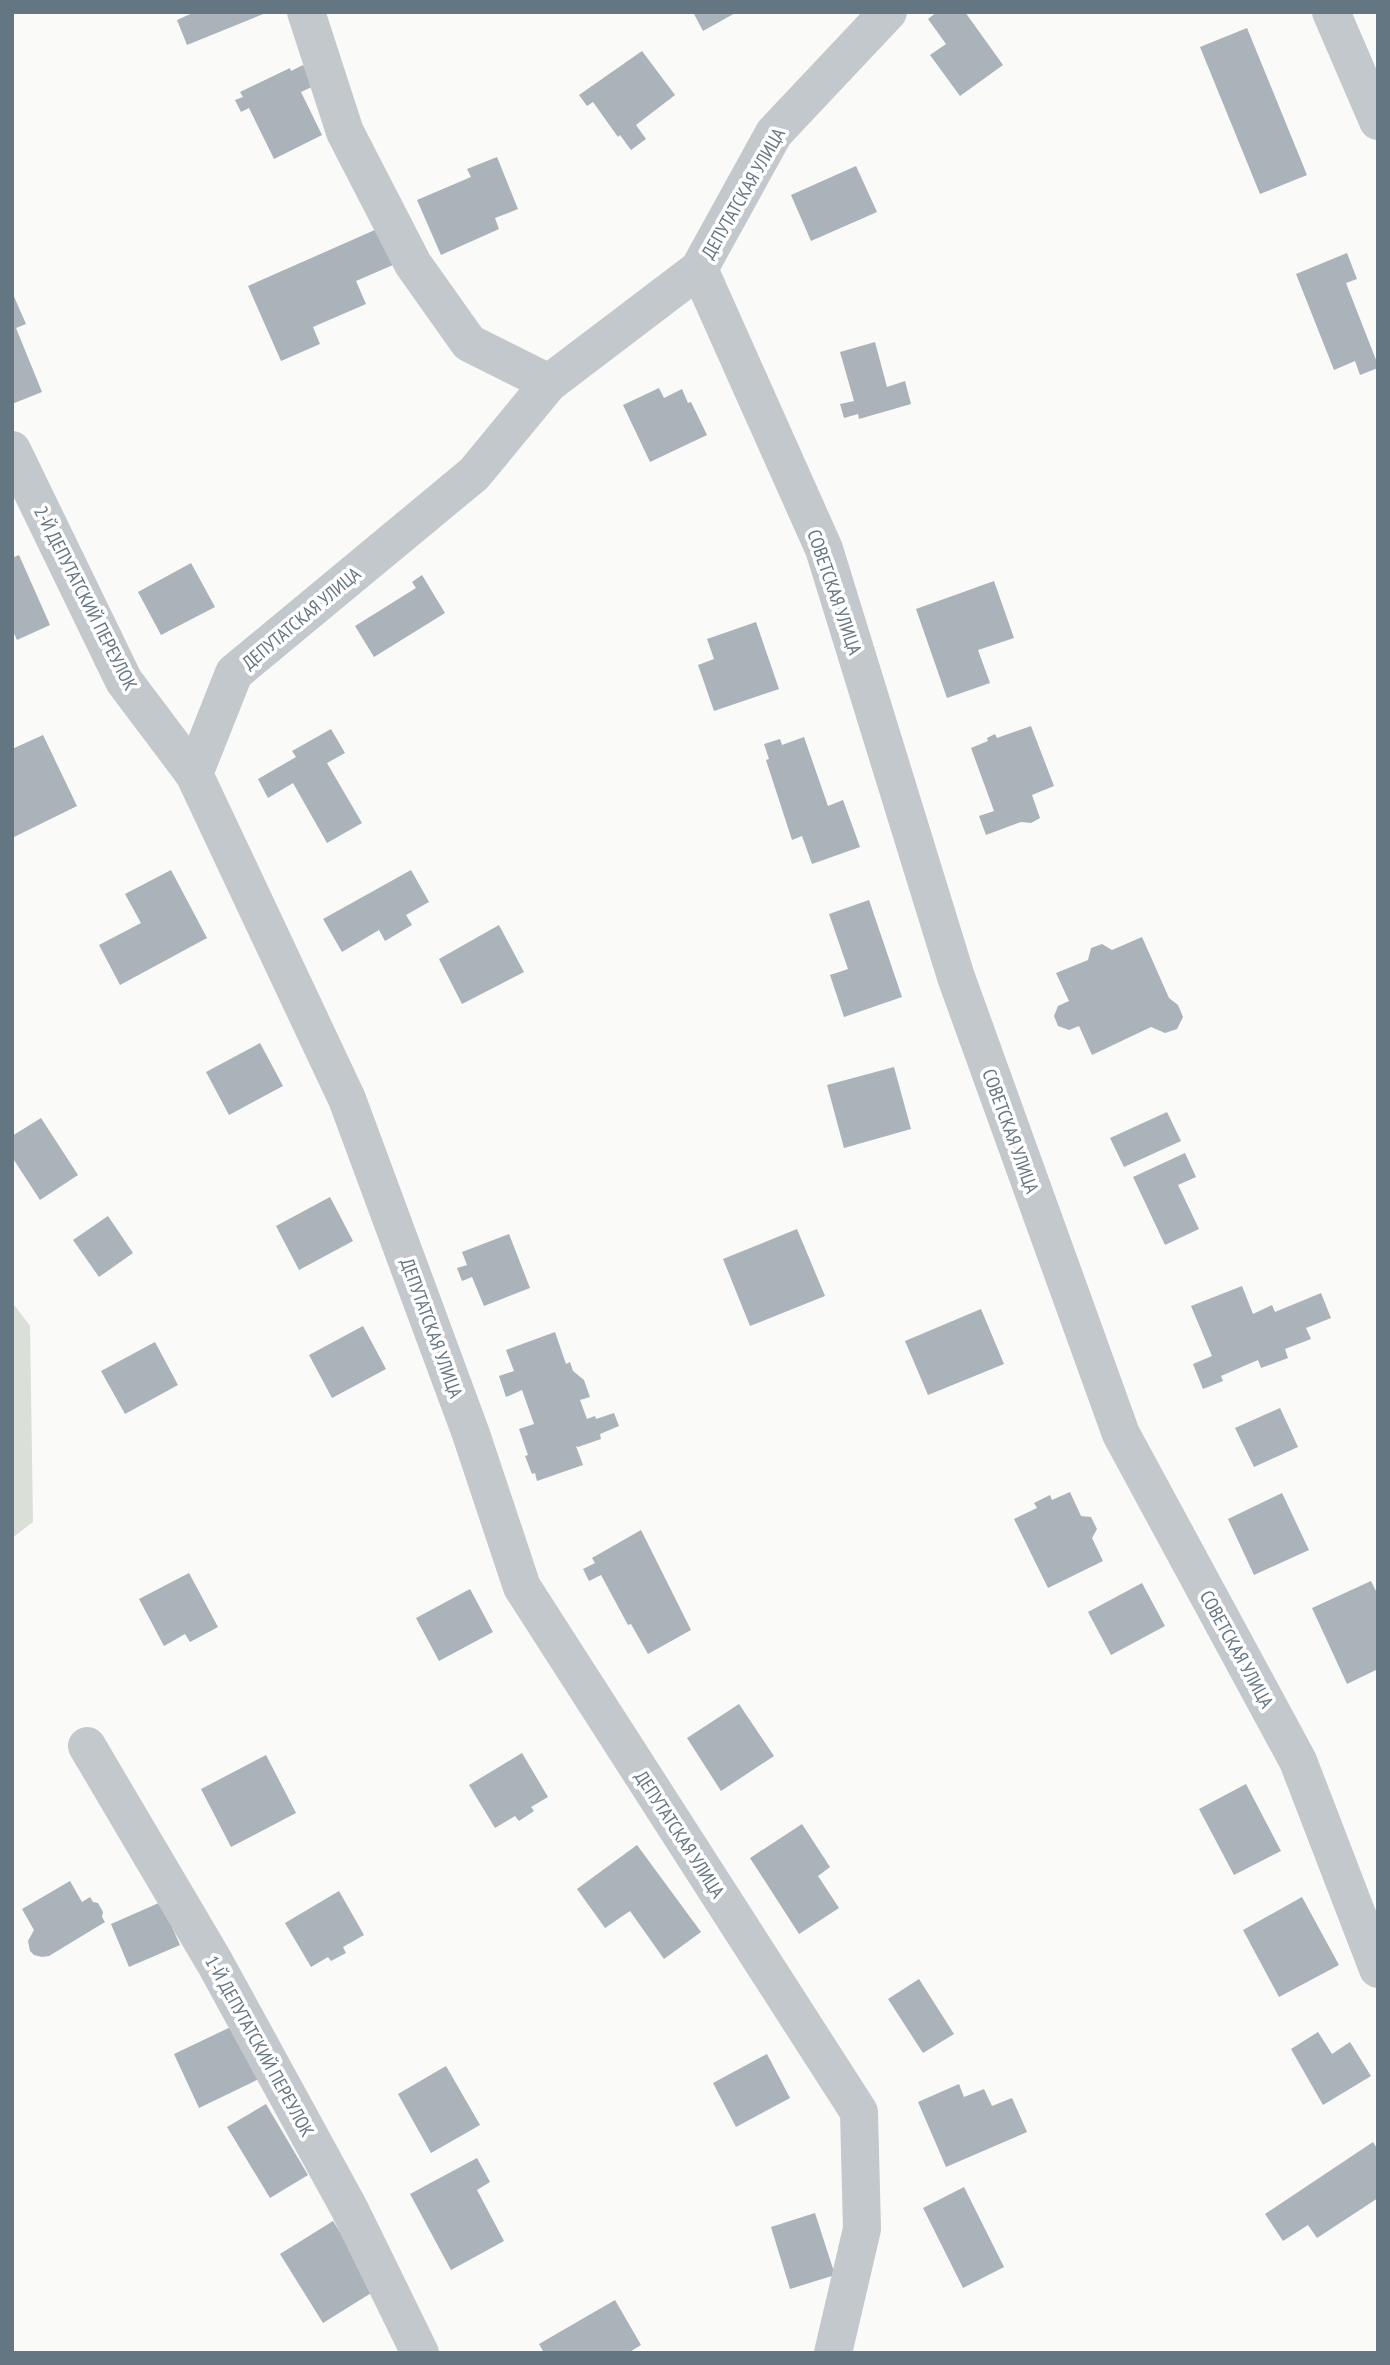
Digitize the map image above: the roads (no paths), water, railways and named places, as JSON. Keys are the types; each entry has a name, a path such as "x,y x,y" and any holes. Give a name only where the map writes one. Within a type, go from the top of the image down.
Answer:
{"street":[{"path":"306,12 345,132 413,264 468,343 549,383"},
{"name":"ДЕПУТАТСКАЯ УЛИЦА","path":"833,2353 862,2229 859,2112 522,1587 471,1434 347,1099 194,774 234,673 474,474 549,383 699,269 774,133 888,12"},
{"path":"1331,12 1378,121"},
{"name":"СОВЕТСКАЯ УЛИЦА","path":"699,269 824,549 956,977 1121,1434 1298,1760 1378,1969"},
{"name":"2-Й ДЕПУТАТСКИЙ ПЕРЕУЛОК","path":"12,450 124,681 194,774"},
{"name":"1-Й ДЕПУТАТСКИЙ ПЕРЕУЛОК","path":"87,1746 215,1964 349,2208 420,2353"}]}
